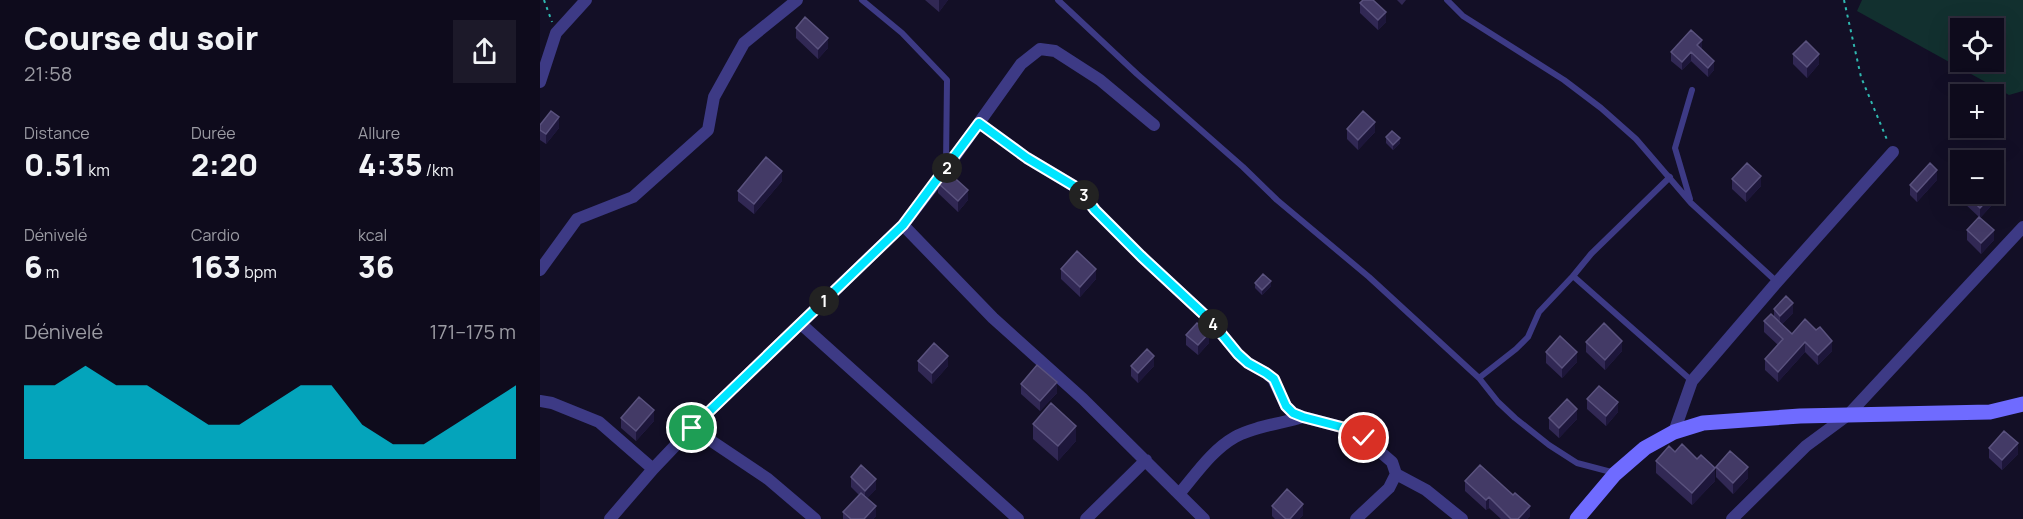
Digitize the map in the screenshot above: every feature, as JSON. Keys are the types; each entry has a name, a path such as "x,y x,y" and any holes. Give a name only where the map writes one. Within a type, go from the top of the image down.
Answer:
{"street":[{"path":"540,82 556,33 586,0"},
{"path":"540,270 577,219 633,197 708,130 714,97 744,43 797,0"},
{"path":"610,519 692,428 903,225 1021,64 1040,49 1055,51 1091,74 1154,125"},
{"path":"979,123 1027,158 1079,189 1095,210 1211,321 1238,354 1274,379 1286,406 1293,413 1349,429 1364,438 1392,462 1396,474 1426,490 1462,519"},
{"path":"1674,432 1692,381 1893,153"},
{"path":"903,225 993,318 1075,392 1204,519"},
{"path":"1732,519 1806,446 1848,415 2023,227"},
{"path":"801,324 1018,519"},
{"path":"540,401 599,422 653,469"},
{"path":"1577,519 1615,474 1645,448 1674,432 1703,423 1800,416 1989,412 2023,404"},
{"path":"1179,494 1208,459 1235,437 1303,417"},
{"path":"692,428 768,479 815,519"},
{"path":"1086,519 1146,460"},
{"path":"1356,519 1389,488 1396,474"}],"lane":[{"path":"862,0 902,33 947,80 946,169"},
{"path":"1058,0 1277,200 1369,277 1479,378 1506,410 1549,445 1577,463 1615,474"},
{"path":"1447,0 1464,16 1564,80 1601,108 1636,139 1691,202 1777,282"},
{"path":"1691,202 1675,148 1692,90"},
{"path":"1479,378 1528,337 1539,312 1592,254 1670,177"},
{"path":"1573,276 1692,381"}],"path":[{"path":"544,0 556,33"},
{"path":"1844,0 1861,77 1893,153"}],"green space":[{"path":"1862,0 2023,0 2023,91 2009,95 2004,92 2004,84 1989,84 1967,72 2004,72 2004,18 1950,18 1950,62 1857,11"}],"building":[{"path":"1363,0 1373,0 1386,12 1378,20 1360,3"},
{"path":"805,17 828,38 818,49 796,28"},
{"path":"1691,30 1702,40 1697,45 1714,61 1708,68 1691,52 1682,62 1671,52"},
{"path":"1806,41 1819,54 1807,67 1793,54"},
{"path":"551,111 559,117 546,134 540,130 540,125"},
{"path":"1363,111 1375,122 1358,140 1347,129"},
{"path":"1392,131 1400,138 1393,145 1386,137"},
{"path":"766,157 782,171 754,204 738,191"},
{"path":"1747,163 1761,176 1746,192 1732,179"},
{"path":"1930,163 1937,170 1917,192 1910,185"},
{"path":"947,171 968,190 958,201 938,183"},
{"path":"1979,217 1994,230 1981,243 1967,230"},
{"path":"1077,251 1096,269 1080,287 1061,269"},
{"path":"1263,274 1271,281 1262,290 1255,283"},
{"path":"1786,296 1793,303 1780,316 1774,309"},
{"path":"1771,314 1792,334 1805,319 1816,330 1820,327 1832,341 1818,355 1805,342 1778,372 1765,359 1783,339 1764,321"},
{"path":"1197,323 1209,333 1198,345 1186,335"},
{"path":"1604,323 1622,341 1605,360 1586,342"},
{"path":"1560,336 1577,352 1562,368 1546,352"},
{"path":"934,343 948,356 932,373 918,361"},
{"path":"1147,349 1154,356 1138,373 1131,366"},
{"path":"1037,365 1057,382 1040,401 1021,384"},
{"path":"1599,386 1618,402 1606,416 1587,399"},
{"path":"639,397 654,410 636,431 621,418"},
{"path":"1567,399 1577,409 1559,428 1549,418"},
{"path":"1051,403 1076,426 1058,446 1033,424"},
{"path":"2004,431 2018,443 2002,460 1989,448"},
{"path":"1682,444 1697,459 1701,455 1715,468 1692,493 1656,461 1669,446 1675,452"},
{"path":"1730,451 1748,467 1733,483 1716,467"},
{"path":"861,465 876,479 865,491 851,477"},
{"path":"1480,465 1513,495 1515,493 1530,506 1518,519 1511,519 1489,497 1486,500 1465,481"},
{"path":"1287,489 1303,504 1290,519 1286,519 1272,506"},
{"path":"861,493 876,506 864,519 851,519 843,512"}],"route":[{"path":"692,428 903,225 979,123 1027,158 1079,189 1095,210 1211,321 1238,354 1274,379 1286,406 1293,413 1318,422 1336,424 1364,438"}]}
